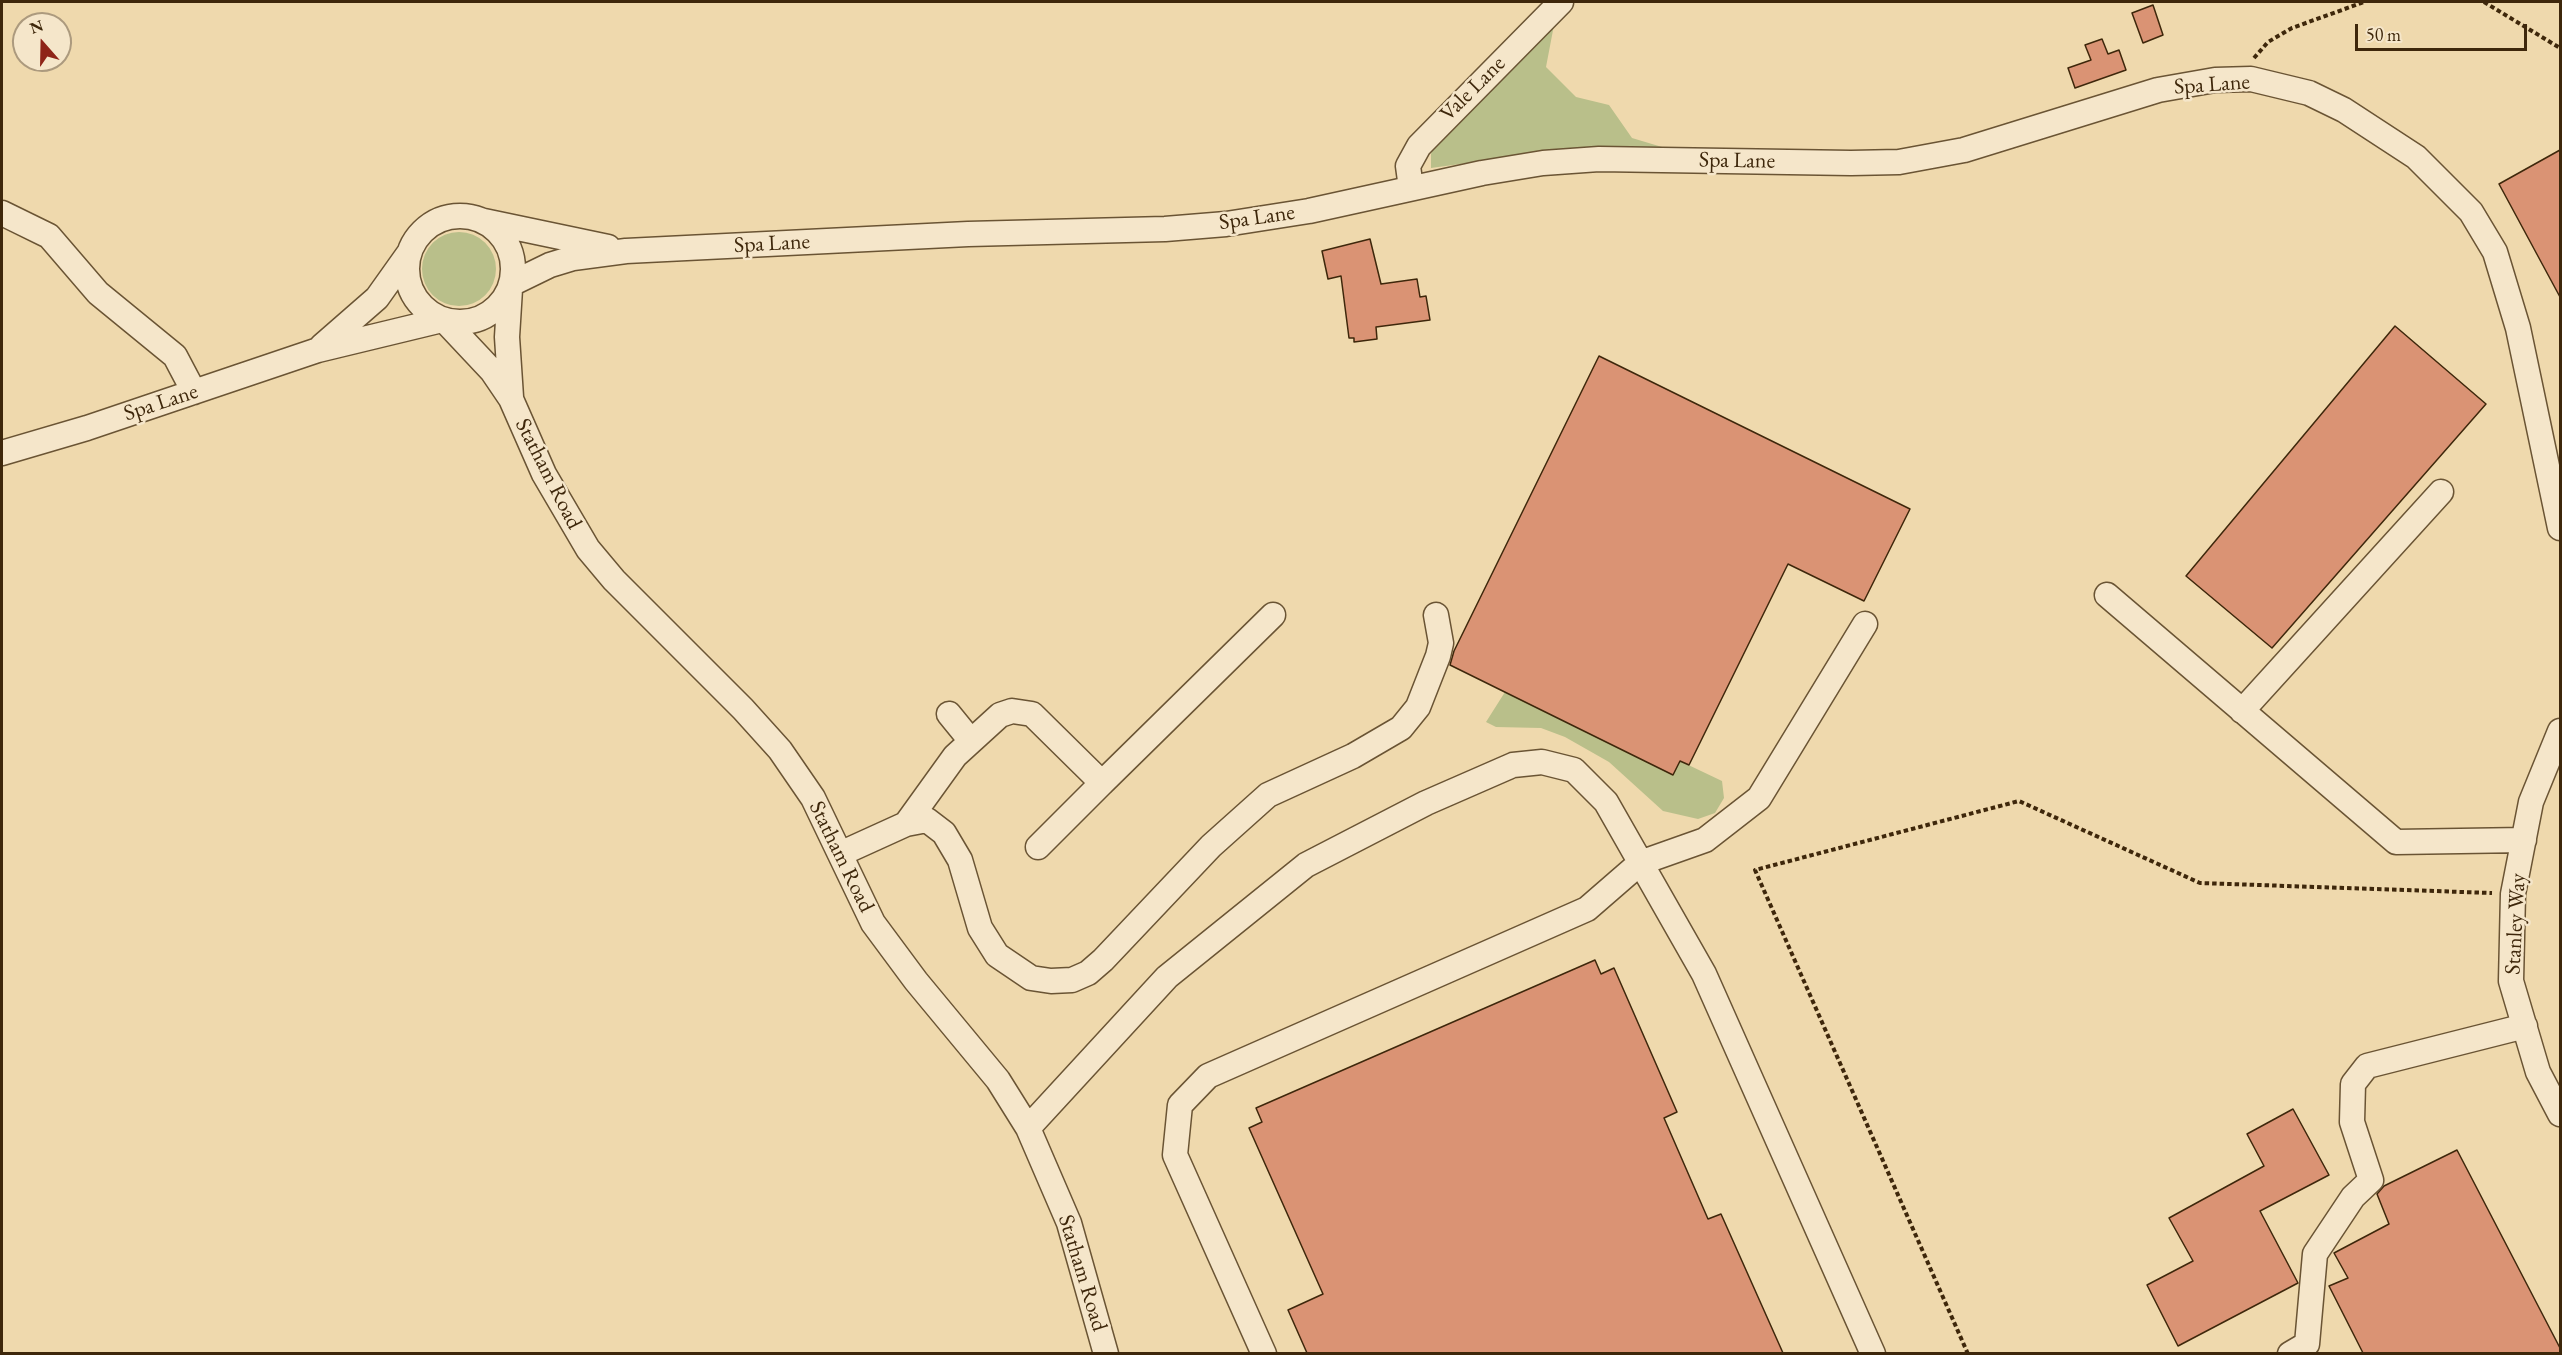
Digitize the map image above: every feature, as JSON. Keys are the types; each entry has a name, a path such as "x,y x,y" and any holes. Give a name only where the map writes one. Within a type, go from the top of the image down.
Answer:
{"street":[{"name":"Vale Lane","path":"1411,188 1408,166 1419,146 1561,2"},
{"name":"Spa Lane","path":"510,287 550,266 573,258 626,251 956,234 1165,229 1267,219 1502,169 1599,159 1851,164 1899,162 1964,150 2158,90 2215,80 2251,79 2309,93 2344,110 2416,157 2471,212 2495,252 2518,328 2560,528"},
{"path":"2,213 49,236 98,293 176,356 194,392"},
{"path":"464,216 482,220 495,228 505,240 514,269 510,287 502,303 476,320 460,323 444,320 428,312 412,293 406,270 409,253 417,237 430,225 446,218 464,216"},
{"name":"Spa Lane","path":"482,220 626,251"},
{"name":"Spa Lane","path":"318,350 377,298 409,253"},
{"name":"Statham Road","path":"510,287 507,337 511,399"},
{"name":"Spa Lane","path":"2,453 318,350 444,320"},
{"name":"Statham Road","path":"444,320 492,371 511,399 544,474 588,549 614,580 780,750 813,798 873,923 916,981 998,1080 1028,1128 1070,1223 1106,1353"},
{"path":"2242,711 2441,492"},
{"path":"2107,595 2396,842 2524,840"},
{"path":"1038,847 1273,615"},
{"path":"840,854 906,824 927,820 944,833 960,860 980,928 997,955 1031,978 1051,981 1072,980 1088,973 1103,960 1217,840 1268,795 1353,756 1401,728 1418,707 1438,656 1441,643 1436,615"},
{"path":"1263,1353 1175,1155 1180,1105 1208,1076 1587,909 1640,863 1705,840 1759,798 1865,624"},
{"path":"906,824 955,756 1000,715 1012,711 1032,714 1102,783"},
{"path":"949,714 971,741"},
{"name":"Stanley Way","path":"2560,731 2531,802 2513,894 2511,981 2538,1071 2560,1114"},
{"path":"1028,1128 1167,977 1306,865 1426,803 1513,765 1542,762 1574,770 1606,802 1704,974 1873,1353"},
{"path":"2290,1353 2307,1344 2315,1254 2353,1197 2370,1180 2352,1122 2353,1084 2367,1066 2525,1026"}],"path":[{"path":"2251,79 2256,54 2268,42 2292,28 2364,2"},
{"path":"2484,2 2560,48"},
{"path":"1968,1353 1755,870 2019,801 2200,883 2513,894"}],"green space":[{"path":"1554,25 1546,67 1576,97 1609,105 1632,138 1672,150 1497,159 1431,168 1431,154 1438,133"},
{"path":"452,232 466,232 480,238 490,248 496,262 494,283 480,300 466,306 452,306 438,300 428,290 422,276 422,262 428,248 438,238"},
{"path":"1505,692 1673,774 1680,761 1722,781 1724,798 1715,813 1698,819 1663,811 1609,762 1565,737 1541,728 1496,727 1486,722"}],"building":[{"path":"2153,5 2163,35 2143,43 2132,13"},
{"path":"2102,39 2108,54 2119,50 2126,70 2075,88 2068,68 2091,60 2085,45"},
{"path":"2560,150 2560,297 2499,184"},
{"path":"1370,239 1381,284 1417,279 1420,297 1426,296 1430,320 1376,327 1377,339 1354,342 1354,338 1349,338 1341,276 1328,279 1322,251"},
{"path":"2395,326 2486,404 2272,648 2186,576"},
{"path":"1599,356 1910,509 1864,601 1788,564 1689,765 1680,761 1673,775 1450,665 1454,651"},
{"path":"1595,960 1601,974 1614,968 1677,1112 1664,1118 1708,1219 1721,1214 1783,1353 1307,1353 1288,1310 1323,1294 1249,1128 1262,1122 1256,1108"},
{"path":"2293,1109 2329,1175 2260,1211 2298,1283 2178,1346 2147,1285 2193,1261 2169,1218 2264,1166 2247,1134"},
{"path":"2457,1150 2560,1348 2560,1353 2363,1353 2329,1286 2348,1278 2334,1253 2389,1224 2377,1194 2384,1186"}]}
